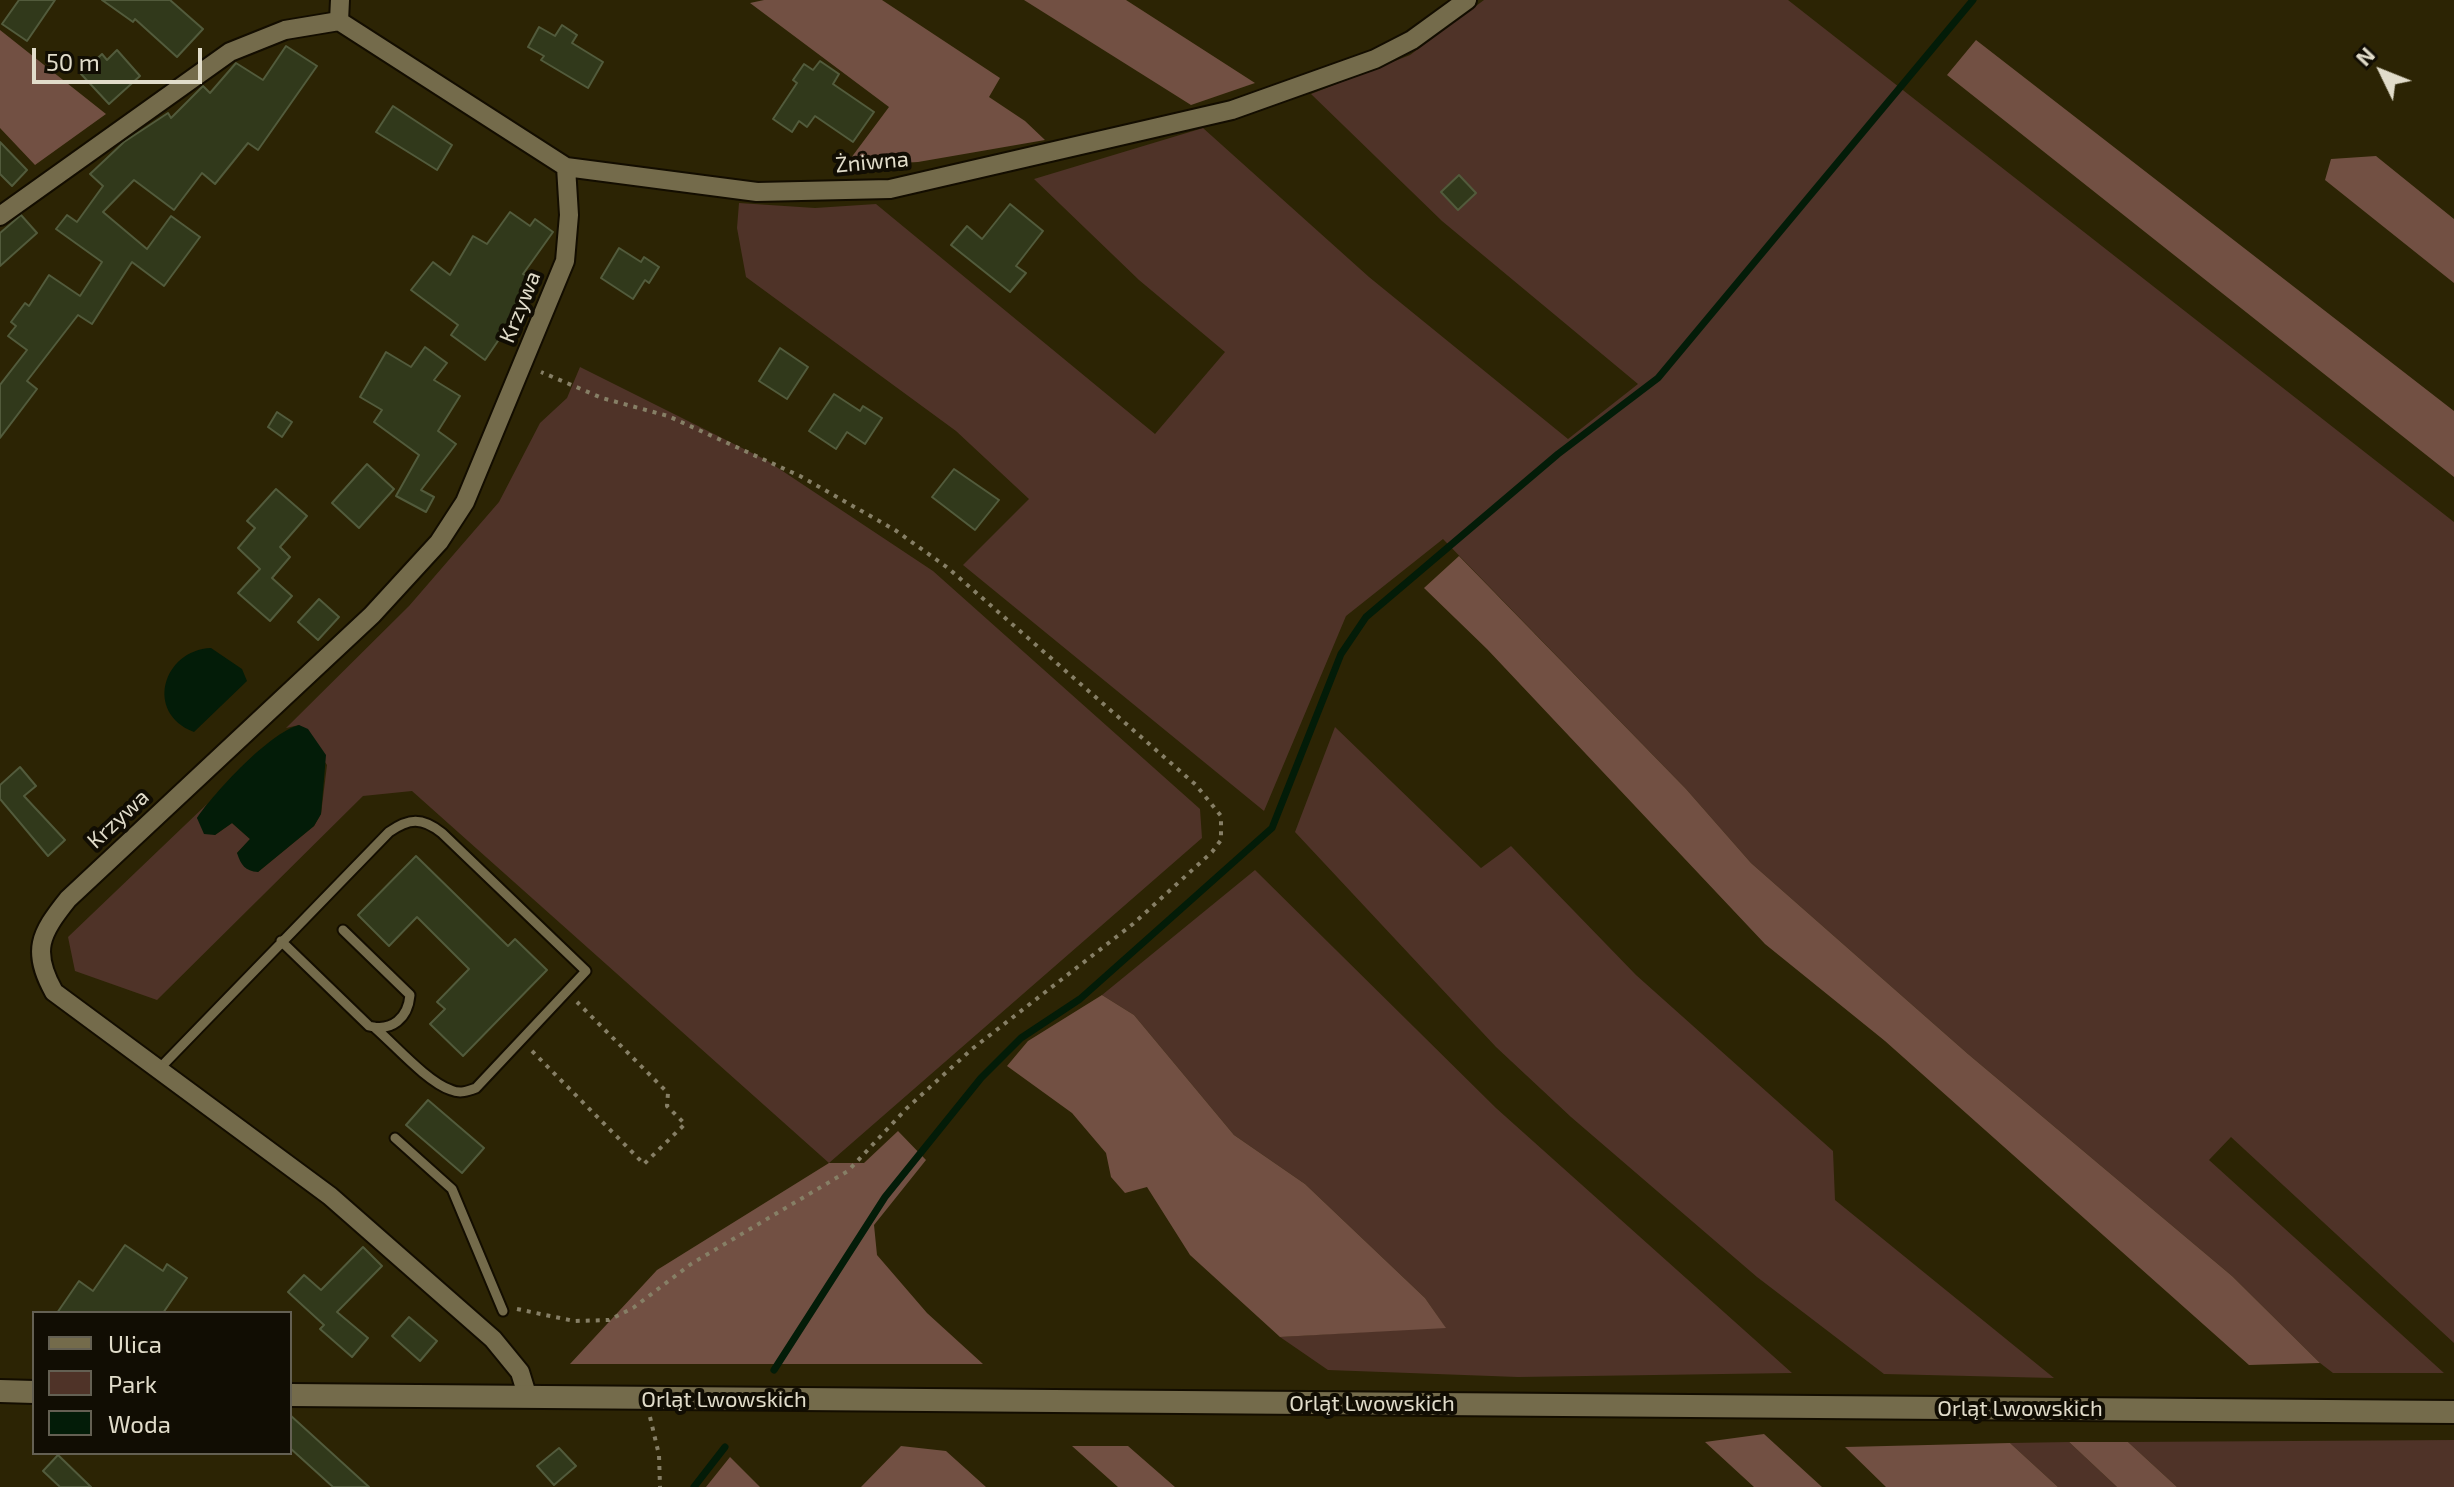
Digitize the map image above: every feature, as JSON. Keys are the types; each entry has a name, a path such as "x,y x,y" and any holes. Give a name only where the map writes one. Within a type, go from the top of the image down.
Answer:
{"street":[{"path":"0,216 230,52 285,30 339,21 340,0"},
{"name":"Żniwna","path":"339,21 566,167 757,192 890,189 1232,110 1375,59 1412,40 1467,0"},
{"name":"Krzywa","path":"528,1398 520,1372 493,1339 330,1196 54,992 40,968 40,948 49,922 68,899 372,615 439,542 465,502 565,261 569,215 566,167"},
{"path":"0,1391 32,1392"},
{"name":"Orląt Lwowskich","path":"292,1395 2454,1412"}],"lane":[{"path":"158,1070 281,941 389,832 415,820 429,822 442,833 586,971 476,1088 463,1092 450,1090 437,1081 281,941"},
{"path":"343,930 410,995 402,1018 390,1027 374,1027"},
{"path":"395,1138 452,1189 503,1311"}],"path":[{"path":"503,1311 522,1309 574,1321 609,1320 633,1308 691,1264 848,1171 907,1108 972,1049 1133,924 1198,867 1221,840 1222,824 1214,805 1163,755 948,568 895,530 800,476 668,416 602,398 523,363"},
{"path":"521,1040 644,1164 685,1124 667,1106 668,1093 567,991"},
{"path":"648,1399 659,1455 660,1487"}],"green space":[{"path":"1484,0 1788,0 2454,522 2454,1343 2231,1137 2209,1160 2444,1373 2333,1373 2320,1363 2232,1276 1968,1054 1751,863 1686,789 1443,539 1346,616 1264,811 963,565 1029,499 956,431 746,277 737,228 739,203 815,208 876,204 1155,434 1225,352 1139,280 1034,179 1203,128 1369,277 1568,439 1638,384 1442,221 1311,94 1410,55"},
{"path":"580,367 766,460 933,571 1200,809 1202,838 829,1163 412,791 363,796 157,1000 75,971 68,937 207,804 197,818 215,835 232,823 250,839 237,853 258,872 314,826 321,814 327,765 299,725 286,728 409,606 499,502 540,423 567,398"},
{"path":"1335,727 1481,868 1511,846 1636,975 1833,1151 1835,1200 2054,1378 1884,1374 1757,1277 1571,1117 1496,1047 1295,832"},
{"path":"1255,870 1496,1108 1792,1373 1518,1377 1328,1370 1280,1337 1445,1327 1425,1298 1305,1184 1234,1135 1134,1015 1102,995"},
{"path":"2454,1440 2454,1487 2177,1487 2128,1442"},
{"path":"2069,1442 2117,1487 2058,1487 2010,1443"}],"shaded area":[{"path":"764,0 882,0 1000,78 989,97 1025,121 1045,140 918,162 845,166 889,107 750,3"},
{"path":"1024,0 1126,0 1255,83 1191,105"},
{"path":"0,30 106,114 35,165 0,128"},
{"path":"1976,40 2454,411 2454,477 1947,75"},
{"path":"2376,156 2454,219 2454,283 2325,180 2331,159"},
{"path":"1459,556 1686,789 1751,863 1968,1054 2232,1276 2320,1363 2249,1365 1885,1041 1765,944 1487,649 1424,588"},
{"path":"1102,995 1134,1015 1234,1135 1305,1184 1425,1298 1446,1328 1280,1337 1190,1255 1147,1187 1125,1193 1111,1177 1106,1153 1072,1113 1007,1066 1028,1041"},
{"path":"898,1131 926,1160 874,1225 877,1255 927,1313 983,1364 570,1364 657,1270 829,1163 864,1163"},
{"path":"1764,1434 1822,1487 1754,1487 1705,1442"},
{"path":"2069,1442 2128,1442 2177,1487 2117,1487"},
{"path":"2010,1443 2058,1487 1886,1487 1845,1447"},
{"path":"901,1446 946,1451 986,1487 861,1487"},
{"path":"1072,1446 1128,1446 1175,1487 1118,1487"},
{"path":"730,1457 760,1487 706,1487"}],"water":[{"path":"211,648 242,669 247,681 194,732 178,723 169,711 165,698 166,684 171,670 181,659 194,651"},
{"path":"299,725 308,729 326,755 321,814 314,826 258,872 247,869 237,853 250,839 232,823 215,835 204,834 197,818 229,779 258,751"}],"building":[{"path":"19,0 55,0 27,41 2,24"},
{"path":"102,0 170,0 203,29 177,57 135,19 133,22"},
{"path":"562,25 577,35 572,43 603,62 588,88 541,60 544,56 528,47 539,27 555,36"},
{"path":"286,46 317,66 258,150 248,143 215,184 202,173 174,210 134,180 103,212 147,249 171,216 200,237 164,286 132,262 92,324 78,315 27,381 37,389 0,438 0,385 27,350 8,336 16,326 11,322 25,303 29,306 49,275 80,296 102,262 56,229 67,215 77,222 103,186 90,174 124,142 168,113 171,118 203,86 210,93 236,63 263,80"},
{"path":"117,50 140,76 109,104 81,74 102,54 107,60"},
{"path":"820,61 839,74 833,84 874,112 853,142 815,116 807,127 799,121 792,132 773,119 797,83 793,80 804,64 813,70"},
{"path":"393,106 452,145 437,170 376,132"},
{"path":"0,142 27,170 12,186 0,174"},
{"path":"1459,175 1476,193 1458,210 1441,192"},
{"path":"1010,204 1043,231 1016,266 1026,273 1010,292 951,245 967,226 982,239"},
{"path":"510,212 530,226 535,219 553,232 523,274 530,278 502,335 485,360 451,335 458,325 411,290 433,262 450,275 473,236 487,244"},
{"path":"21,215 37,233 0,266 0,233"},
{"path":"619,248 641,262 644,257 659,267 649,283 645,280 633,299 601,278"},
{"path":"425,347 447,363 434,380 460,396 438,431 456,444 421,490 434,497 426,512 396,496 419,455 374,422 382,410 360,397 386,352 411,367"},
{"path":"780,348 808,367 787,399 759,381"},
{"path":"834,394 860,411 863,406 882,418 865,444 847,432 836,449 809,431"},
{"path":"277,412 292,422 282,437 268,427"},
{"path":"367,464 394,489 359,528 332,503"},
{"path":"954,469 999,500 975,530 932,497"},
{"path":"276,489 307,516 280,547 290,557 272,578 292,596 270,621 238,593 260,569 238,548 255,528 247,521"},
{"path":"319,599 339,617 318,640 298,622"},
{"path":"20,767 36,786 24,796 65,840 48,856 0,799 0,785"},
{"path":"416,856 508,946 515,939 547,970 463,1056 430,1024 445,1009 437,1002 469,969 417,917 389,946 358,915"},
{"path":"428,1100 484,1148 462,1173 406,1125"},
{"path":"125,1245 163,1271 167,1264 187,1278 164,1311 58,1311 79,1281 93,1291"},
{"path":"363,1247 382,1266 337,1312 368,1338 352,1357 320,1329 324,1325 288,1292 304,1275 321,1290"},
{"path":"409,1317 437,1341 420,1361 392,1336"},
{"path":"292,1417 369,1487 333,1487 292,1450"},
{"path":"559,1448 576,1466 554,1485 537,1466"},
{"path":"58,1455 91,1487 60,1487 43,1471"}],"waterway":[{"path":"774,1370 885,1197 981,1078 1021,1038 1080,999 1272,828 1341,654 1366,617 1558,454 1658,378 1973,0"},
{"path":"694,1487 725,1447"}]}
